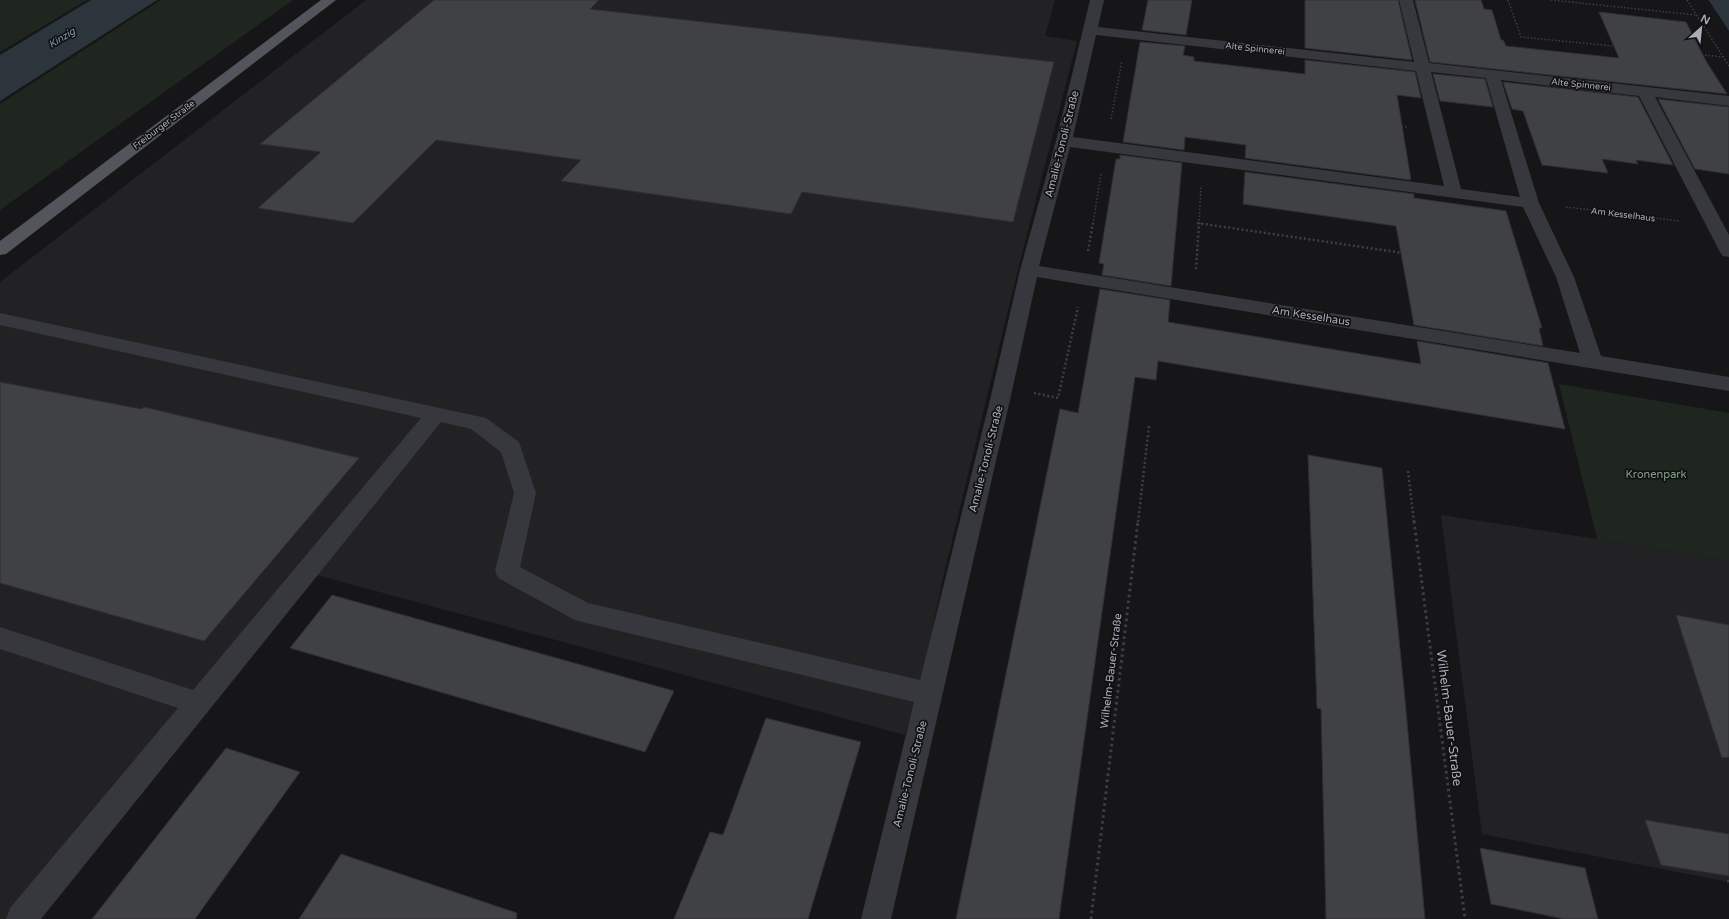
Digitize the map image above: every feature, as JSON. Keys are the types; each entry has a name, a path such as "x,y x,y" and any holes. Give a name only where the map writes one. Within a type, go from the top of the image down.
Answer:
{"main road":[{"name":"Freiburger Straße","path":"0,250 329,0"}],"street":[{"name":"Amalie-Tonoli-Straße","path":"876,919 1029,270 1064,141 1097,0"},
{"path":"1406,0 1454,194"},
{"name":"Alte Spinnerei","path":"1089,30 1729,101"},
{"path":"1492,75 1530,203 1565,277 1594,363"},
{"path":"1644,92 1717,226 1729,252"},
{"path":"1064,141 1530,203"},
{"name":"Am Kesselhaus","path":"1029,270 1729,384"},
{"path":"0,319 478,423 511,448 525,493 507,572 582,612 929,694"},
{"path":"21,919 436,414"},
{"path":"0,638 198,702"}],"path":[{"path":"1508,0 1521,37 1724,57"},
{"path":"1551,0 1696,15"},
{"path":"1686,0 1729,66"},
{"path":"1002,387 1058,398 1084,280 1105,147 1127,35"},
{"path":"1207,102 1438,131"},
{"name":"Am Kesselhaus","path":"1530,203 1717,226"},
{"path":"1197,223 1565,277"},
{"name":"Wilhelm-Bauer-Straße","path":"1091,919 1149,426"},
{"name":"Wilhelm-Bauer-Straße","path":"1408,471 1465,919"}],"shaded area":[{"path":"366,0 1055,0 1045,36 1077,41 1015,281 942,582 923,676 905,735 317,575 39,919 0,919 0,282"},
{"path":"1441,515 1729,561 1729,882 1482,834"}],"green space":[{"path":"0,0 87,0 0,52"},
{"path":"161,0 293,0 0,210 0,104"},
{"name":"Kronenpark","path":"1559,384 1729,413 1729,561 1597,539"}],"water":[{"name":"Kinzig","path":"91,0 157,0 0,101 0,55"},
{"path":"1708,0 1729,0 1729,31 1710,2"}],"building":[{"path":"434,0 599,0 590,9 1054,62 1013,222 802,192 791,214 561,181 581,160 436,140 353,223 258,208 321,152 260,144"},
{"path":"1148,0 1192,0 1186,35 1142,30"},
{"path":"1305,0 1398,0 1412,60 1305,48"},
{"path":"1415,0 1481,0 1484,9 1492,10 1501,40 1503,40 1506,46 1619,58 1599,12 1686,22 1706,61 1727,94 1430,62"},
{"path":"1140,42 1185,46 1183,55 1194,57 1194,61 1305,74 1305,60 1415,72 1421,98 1397,95 1411,180 1245,158 1246,145 1185,137 1184,150 1123,142"},
{"path":"1433,74 1485,79 1493,107 1440,101"},
{"path":"1503,82 1638,97 1673,165 1636,160 1638,164 1602,159 1608,173 1542,165 1523,111 1512,109"},
{"path":"1658,99 1729,107 1729,174 1695,169"},
{"path":"1120,155 1182,163 1171,286 1102,275 1104,264 1099,263 1116,159 1120,159"},
{"path":"1245,172 1414,194 1414,198 1506,211 1542,328 1539,328 1543,346 1414,325 1396,226 1243,204"},
{"path":"1100,289 1170,300 1168,322 1421,364 1417,341 1548,363 1565,429 1158,361 1156,380 1135,377 1059,919 956,919 1060,409 1078,413"},
{"path":"0,382 141,409 144,407 359,458 204,641 0,583"},
{"path":"1308,455 1382,468 1425,919 1326,919 1321,709 1317,708"},
{"path":"332,595 674,691 645,752 290,648"},
{"path":"1676,615 1729,625 1729,757 1722,758"},
{"path":"766,718 861,742 808,919 674,919 710,832 723,835"},
{"path":"226,748 300,772 195,919 92,919"},
{"path":"1645,820 1729,834 1729,876 1661,865"},
{"path":"1480,848 1585,868 1598,919 1564,919 1491,904"},
{"path":"341,854 517,913 516,919 299,919"}]}
